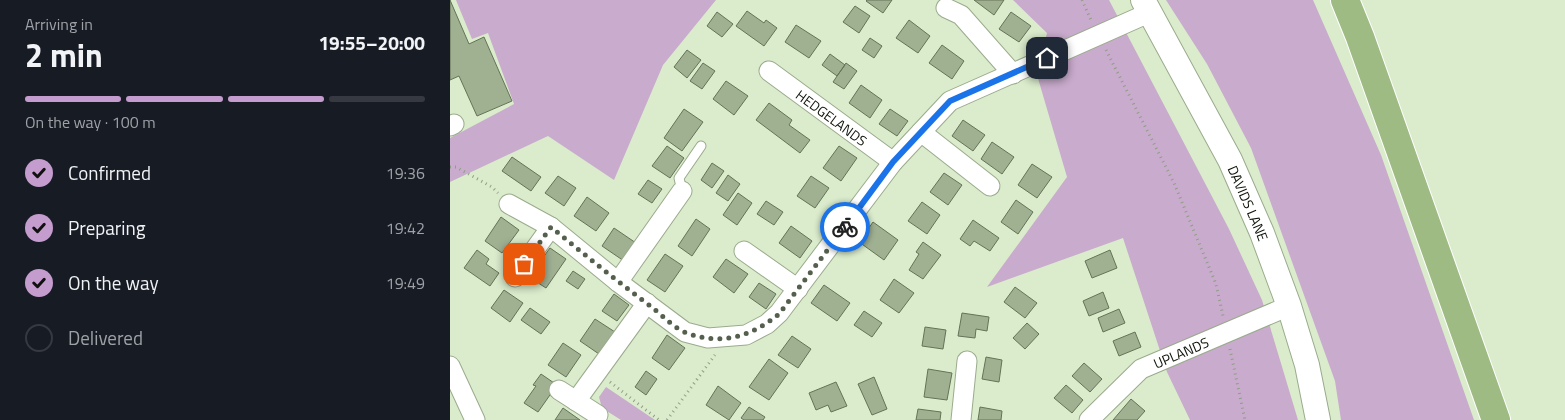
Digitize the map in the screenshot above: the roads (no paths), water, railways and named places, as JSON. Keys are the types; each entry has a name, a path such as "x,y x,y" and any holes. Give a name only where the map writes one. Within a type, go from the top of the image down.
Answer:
{"highway":[{"path":"1345,0 1370,65 1496,420"}],"street":[{"path":"509,204 551,227 618,282 685,332 708,338 746,335 779,314 893,162 950,101 1099,36 1147,6"},
{"name":"DAVIDS LANE","path":"1147,6 1179,69 1230,160 1262,233 1289,306 1307,365 1318,420"},
{"path":"946,8 961,15 1013,74"},
{"name":"HEDGELANDS","path":"769,71 893,162"},
{"path":"921,132 990,186"},
{"path":"618,282 682,191"},
{"path":"515,276 551,227"},
{"path":"744,251 798,289"},
{"path":"576,401 647,303"},
{"name":"UPLANDS","path":"1090,420 1141,369 1289,306"},
{"path":"961,420 967,361"},
{"path":"450,366 475,420"},
{"path":"558,390 598,415"}],"lane":[{"path":"682,191 679,178 701,146"}]}
